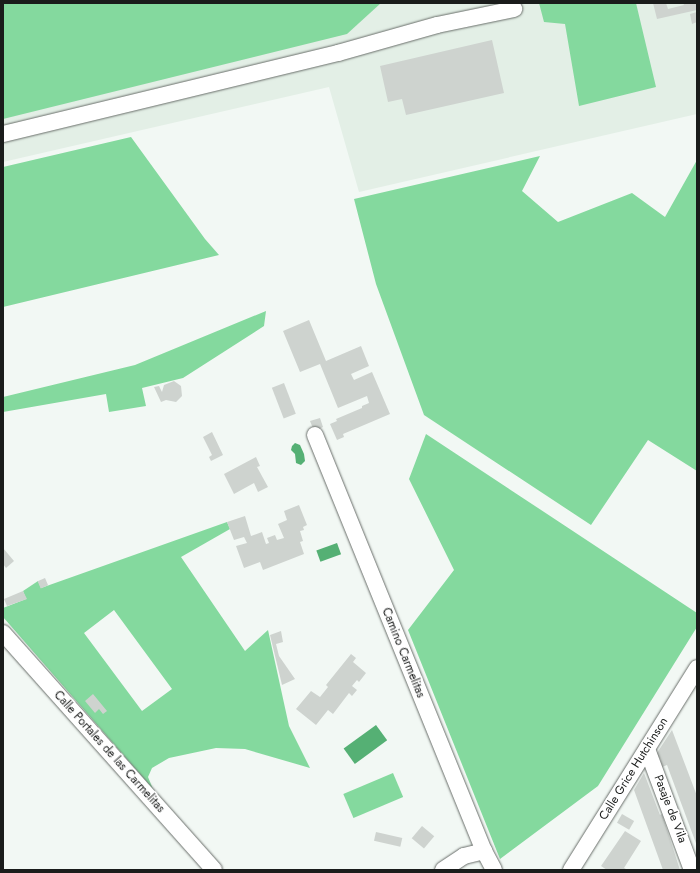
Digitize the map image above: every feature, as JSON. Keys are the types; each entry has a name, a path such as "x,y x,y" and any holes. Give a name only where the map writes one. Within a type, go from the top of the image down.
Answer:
{"street":[{"path":"3,134 338,53 437,25 514,9"},
{"name":"Camino Carmelitas","path":"315,436 484,851 494,870"},
{"name":"Calle Portales de las Carmelitas","path":"3,633 214,870"},
{"name":"Calle Grice Hutchinson","path":"570,870 697,668"},
{"name":"Pasaje de Vila","path":"647,749 692,870"},
{"path":"443,870 464,856 484,851"}],"shaded area":[{"path":"3,3 697,3 697,114 359,192 329,87 3,162"},
{"path":"3,3 381,3 347,34 3,119"},
{"path":"539,3 636,3 656,87 579,106 565,24 544,22"},
{"path":"131,137 205,239 219,255 3,307 3,167"},
{"path":"540,156 522,191 558,222 632,193 665,217 697,160 697,471 648,440 591,525 424,415 376,284 354,199"},
{"path":"266,311 264,326 183,378 142,388 146,406 109,412 106,394 3,412 3,397 135,365"},
{"path":"426,434 697,613 697,627 598,786 500,859 408,630 454,570 409,479"},
{"path":"295,443 300,445 304,454 305,461 301,465 296,463 295,454 291,450"},
{"path":"227,522 230,529 181,557 245,651 268,630 289,726 310,768 245,749 216,748 169,758 152,768 148,777 153,789 3,617 3,608 26,599 23,591 38,581 41,588","holes":["114,610 172,689 142,711 84,633"]},
{"path":"337,543 341,554 320,562 316,551"},
{"path":"376,725 387,740 355,764 344,749"},
{"path":"393,773 403,797 353,818 343,794"}],"building":[{"path":"653,3 666,3 668,9 684,5 683,3 697,3 697,10 657,19"},
{"path":"697,12 697,22 692,24 690,14"},
{"path":"492,40 504,93 406,115 402,99 388,102 380,66"},
{"path":"309,320 326,361 361,346 369,366 351,374 354,380 372,372 390,414 343,434 344,437 337,440 330,424 337,421 336,419 362,408 362,406 369,403 367,396 338,408 320,364 300,372 283,331"},
{"path":"174,381 181,386 182,396 176,402 166,400 161,402 154,387 159,386 162,392 164,385"},
{"path":"284,383 296,414 284,418 272,388"},
{"path":"320,418 323,427 314,431 310,421"},
{"path":"212,432 223,455 211,461 209,457 212,455 203,437"},
{"path":"256,457 260,466 257,467 268,487 258,492 254,483 234,494 224,474"},
{"path":"299,505 307,525 303,527 304,530 300,531 303,541 300,542 304,554 263,570 260,562 244,568 236,546 247,543 244,537 234,540 227,522 245,516 251,536 262,532 266,544 269,543 267,538 275,535 277,540 284,538 278,524 287,520 284,511"},
{"path":"3,548 14,561 6,568 3,564"},
{"path":"45,578 48,585 41,588 38,581"},
{"path":"23,591 27,599 7,606 4,599"},
{"path":"281,631 283,642 276,644 279,656 295,679 282,685 270,635"},
{"path":"351,654 356,658 353,662 366,673 359,682 357,680 352,686 357,690 352,696 349,693 333,714 328,710 316,725 296,709 311,691 320,697 328,687 326,685"},
{"path":"93,694 107,711 103,714 99,709 95,713 85,701"},
{"path":"672,730 697,796 697,846 667,765 662,767 660,758 655,756"},
{"path":"644,773 660,815 662,814 680,870 663,870 634,790"},
{"path":"622,814 634,821 629,830 617,823"},
{"path":"422,826 434,836 424,849 412,838"},
{"path":"625,831 641,841 624,868 628,870 607,870 601,866"},
{"path":"376,832 402,838 400,847 374,841"}]}
